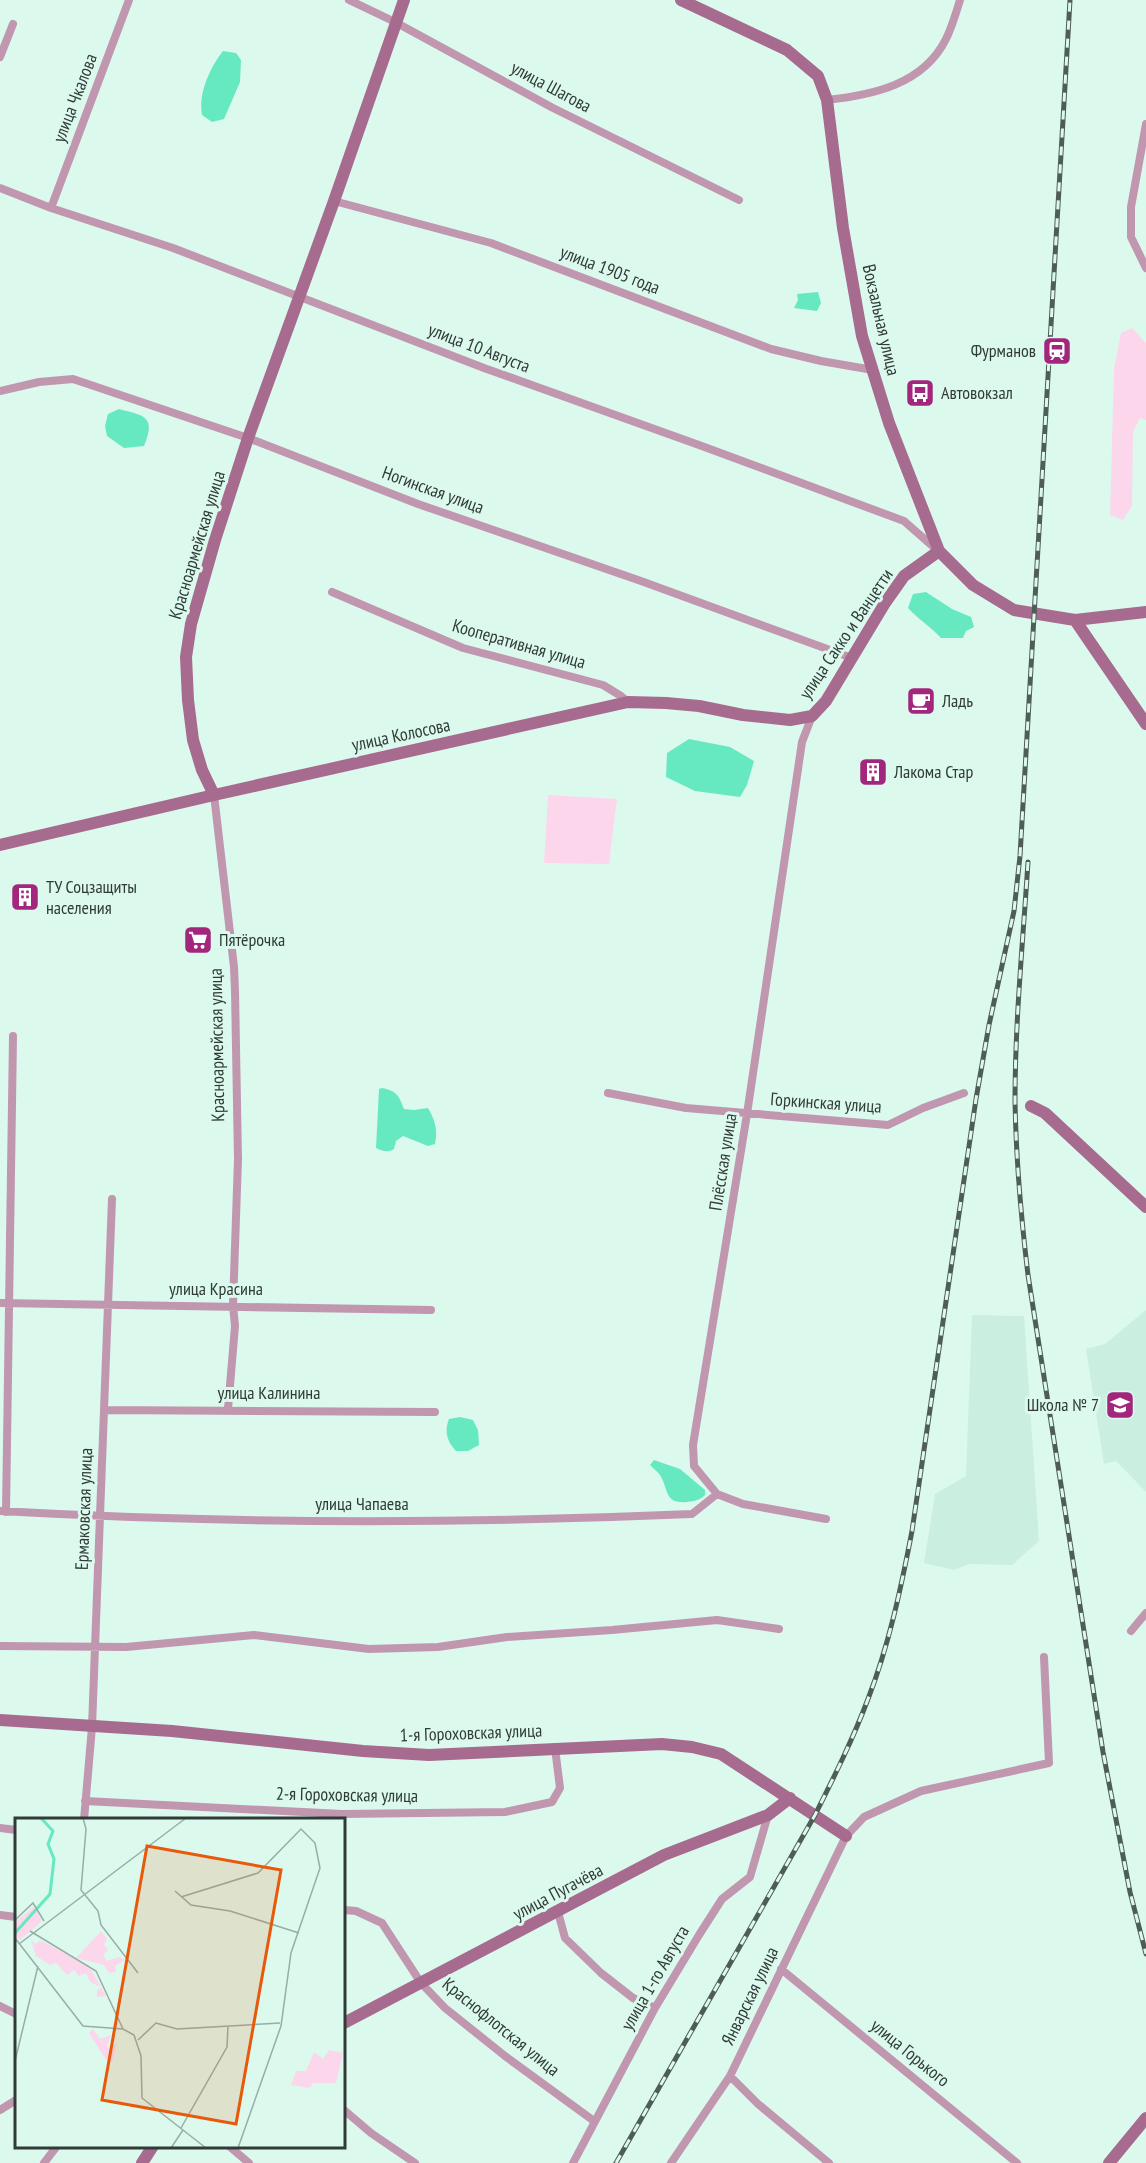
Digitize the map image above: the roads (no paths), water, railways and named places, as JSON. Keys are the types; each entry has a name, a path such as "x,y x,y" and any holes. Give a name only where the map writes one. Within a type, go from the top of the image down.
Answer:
{"main road":[{"name":"Красноармейская улица","path":"214,795 202,770 193,740 186,657 190,624 248,438 404,0"},
{"name":"Вокзальная улица","path":"681,0 788,50 818,76 827,100 843,228 862,336 889,423 939,551 973,585 1014,610 1075,620 1146,612"},
{"name":"улица Сакко и Ванцетти","path":"812,716 826,700 904,576 939,551"},
{"path":"1075,620 1146,724"},
{"name":"улица Колосова","path":"0,845 627,702 699,706 743,715 790,720 812,716"},
{"path":"1031,1106 1045,1113 1146,1207"},
{"name":"1-я Гороховская улица","path":"0,1720 172,1731 363,1751 429,1755 662,1744 692,1747 721,1754 846,1836"},
{"name":"улица Пугачёва","path":"345,2022 664,1855 768,1815 790,1798"},
{"path":"1109,2163 1146,2118"},
{"path":"142,2163 152,2148"}],"street":[{"name":"улица Чкалова","path":"51,208 129,0"},
{"name":"улица Шагова","path":"349,0 395,22 553,108 739,200"},
{"path":"827,100 862,96 896,86 929,64 945,40 960,0"},
{"path":"0,57 13,24"},
{"path":"1146,124 1131,207 1131,237 1146,268"},
{"name":"улица 10 Августа","path":"0,188 51,208 173,248 484,368 904,521 939,551"},
{"name":"улица 1905 года","path":"334,201 490,243 771,349 873,370"},
{"name":"Ногинская улица","path":"0,391 39,382 73,379 248,438 418,504 641,581 852,658"},
{"name":"Кооперативная улица","path":"332,592 463,648 603,685 627,702"},
{"name":"Плёсская улица","path":"717,1494 694,1466 693,1445 747,1114 802,742 812,716"},
{"name":"Красноармейская улица","path":"214,795 234,966 238,1159 233,1305 235,1326 228,1409"},
{"path":"3,1512 5,1303 13,1036"},
{"name":"Горкинская улица","path":"608,1093 686,1108 888,1125 923,1108 964,1093"},
{"name":"Ермаковская улица","path":"84,1818 92,1727 112,1199"},
{"name":"улица Красина","path":"5,1303 431,1310"},
{"name":"улица Калинина","path":"104,1410 435,1412"},
{"path":"717,1494 743,1504 826,1520"},
{"name":"улица Чапаева","path":"3,1512 195,1520 482,1522 692,1514 717,1494"},
{"path":"1131,1631 1146,1613"},
{"path":"0,1646 126,1647 254,1635 369,1649 438,1647 507,1637 717,1620 779,1629"},
{"path":"846,1836 864,1817 921,1791 1049,1763 1044,1657"},
{"name":"2-я Гороховская улица","path":"85,1801 342,1814 505,1812 552,1802 560,1788 555,1748"},
{"name":"улица 1-го Августа","path":"573,2163 655,2008 722,1899 750,1877 768,1815"},
{"path":"0,1828 15,1830"},
{"name":"Январская улица","path":"671,2163 730,2076 846,1836"},
{"name":"Краснофлотская улица","path":"345,1910 356,1911 382,1923 421,1983 445,2008 594,2121"},
{"path":"558,1912 566,1938 602,1973 633,1998 655,2008"},
{"path":"0,1915 15,1917"},
{"name":"улица Горького","path":"781,1969 1017,2163"},
{"path":"0,2006 15,2014"},
{"path":"730,2076 758,2104 829,2163"},
{"path":"0,2110 15,2101"},
{"path":"345,2111 371,2133 415,2163"},
{"path":"44,2163 55,2148"},
{"path":"231,2148 249,2163"}],"railway":[{"path":"616,2163 815,1815 856,1729 875,1679 894,1616 903,1574 912,1531 976,1099 989,1025 1014,911 1020,856 1070,0"},
{"path":"1028,862 1015,1071 1018,1166 1025,1253 1103,1752 1130,1892 1146,1954"}],"place":[{"name":"Фурманов","path":"1057,351"},
{"name":"Автовокзал","path":"920,393"},
{"name":"Ладь","path":"921,701"},
{"name":"Лакома Стар","path":"873,772"},
{"name":"ТУ Соцзащиты населения","path":"25,897"},
{"name":"Пятёрочка","path":"198,940"},
{"name":"Школа № 7","path":"1120,1405"}]}
